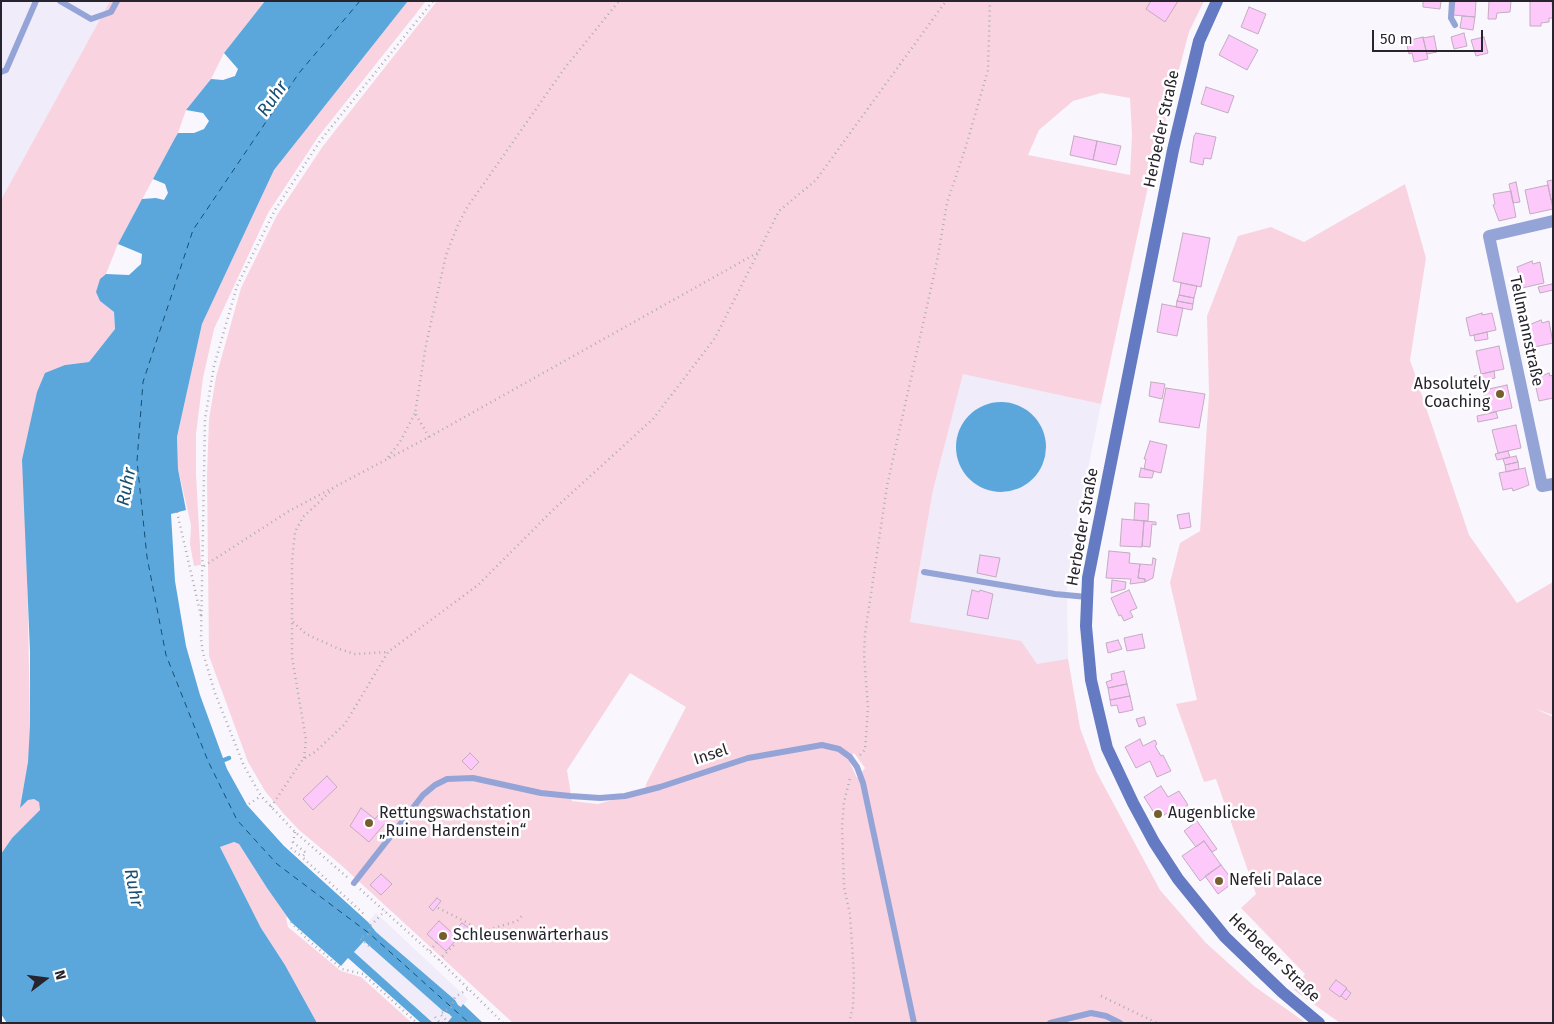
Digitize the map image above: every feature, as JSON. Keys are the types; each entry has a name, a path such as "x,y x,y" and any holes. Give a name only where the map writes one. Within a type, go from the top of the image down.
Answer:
{"main road":[{"name":"Herbeder Straße","path":"1217,1 1199,41 1185,94 1090,569 1086,626 1091,680 1108,748 1133,803 1178,879 1225,938 1282,992 1319,1023"}],"street":[{"name":"Tellmannstraße","path":"1553,221 1489,236 1542,486 1553,484"}],"lane":[{"path":"1,72 6,70 36,1"},
{"path":"60,1 91,18 111,12 117,1"},
{"path":"1452,1 1451,18 1455,26"},
{"path":"924,572 1056,594 1087,597"},
{"name":"Insel","path":"354,883 423,795 436,785 447,780 473,778 542,793 600,798 645,791 748,758 808,746 822,745 839,749 850,757 857,767 869,800 914,1023"},
{"path":"1050,1023 1091,1013 1106,1016 1120,1023"}],"path":[{"path":"433,1 320,141 275,210 237,286 214,366 205,419 203,653 215,693 244,766 261,796 295,832 439,960 503,1023"},
{"path":"387,458 400,442 415,414 432,318 446,255 466,209 564,69 619,1"},
{"path":"271,807 304,759 315,752 345,724 388,652 478,585 554,509 653,419 715,338 779,211 816,180 946,1"},
{"path":"865,750 868,708 864,654 865,634 887,486 937,261 946,203 966,146 988,70 990,1"},
{"path":"204,566 246,538 338,484 429,437 758,253"},
{"path":"415,414 429,437"},
{"path":"304,759 306,740 292,658 293,622 290,600 295,532 307,512 338,484"},
{"path":"177,512 202,623"},
{"path":"293,622 306,634 339,649 355,654 388,652"},
{"path":"849,1023 853,1007 854,976 850,914 844,887 842,826 849,780 857,767"},
{"path":"249,804 261,796"},
{"path":"295,832 293,842 306,853 302,857"},
{"path":"291,848 366,916"},
{"path":"438,908 468,923 478,932"},
{"path":"369,946 360,938 368,934 371,925 385,911"},
{"path":"439,960 461,938 517,921 524,914"},
{"path":"291,922 307,939 342,969 363,974 417,1023"},
{"path":"429,951 437,942"},
{"path":"434,1017 442,1023 446,1020 440,1014 451,1007 455,997 468,989"},
{"path":"1101,996 1157,1023"}],"shaded area":[{"path":"1,1 110,1 2,200 1,200"},
{"path":"110,1 265,1 224,53 211,79 186,110 178,133 118,244 106,274 100,280 100,301 114,312 115,329 89,362 65,365 27,557 30,726 40,811 12,838 1,854 1,200"},
{"path":"408,1 426,1 318,137 268,213 214,329 203,378 196,434 196,474 201,565 194,566 190,544 191,525 178,469 177,437 202,324 274,170"},
{"path":"437,1 1204,1 1189,32 1149,182 1101,404 963,374 933,490 910,622 1021,641 1037,664 1068,659 1080,728 1096,771 1160,890 1206,943 1254,986 1306,1023 513,1023 341,865 299,830 283,813 265,791 248,762 209,656 207,475 209,419 216,377 241,288 277,215 323,146","holes":["1101,93 1130,98 1132,135 1130,175 1028,155 1039,130 1073,101","630,673 686,707 646,784 645,791 598,804 572,801 567,770","854,753 865,768 857,778 850,763 850,757"]},
{"path":"1405,184 1426,258 1410,360 1469,535 1517,603 1553,582 1553,715 1536,709 1553,717 1553,1023 1340,1023 1294,990 1305,974 1241,908 1256,894 1216,779 1204,782 1176,704 1197,700 1170,583 1180,543 1200,531 1209,394 1207,316 1238,236 1271,227 1304,242"},
{"path":"963,373 1101,404 1071,555 1067,590 1068,659 1080,728 1114,823 910,622 933,490"},
{"path":"234,842 239,844 288,917 286,918 288,927 341,971 361,977 412,1023 317,1023 285,965 261,928 220,847"},
{"path":"376,913 468,999 462,1007 458,1005 443,1011 452,1017 447,1023 433,1023 354,952 363,941 368,922"}],"water":[{"name":"Ruhr","path":"265,1 408,1 274,170 202,324 177,437 178,469 186,510 171,514 175,581 186,646 200,695 227,769 247,805 284,846 368,922 376,932 455,1000 458,1005 461,1007 463,1004 483,1023 447,1023 452,1017 449,1014 443,1011 364,941 354,952 433,1023 421,1023 348,958 341,966 291,922 239,844 234,842 220,847 261,928 285,965 317,1023 7,1023 1,1014 1,854 12,838 40,810 39,802 34,799 28,800 20,808 28,762 30,726 30,651 22,460 37,392 45,373 65,365 89,362 115,329 114,312 100,301 96,292 100,279 106,274 129,275 141,264 142,254 118,244 142,199 156,198 164,200 168,193 165,184 153,179 175,138 178,133 194,133 204,129 209,121 203,113 186,110 211,79 223,80 235,76 238,69 224,53"},
{"path":"1001,402 1018,406 1033,415 1042,430 1046,447 1042,464 1033,479 1018,488 1001,492 984,488 969,479 960,464 956,447 960,430 969,415 984,406"}],"building":[{"path":"1151,1 1178,1 1165,22 1146,9"},
{"path":"1423,1 1441,1 1440,9 1423,7"},
{"path":"1455,1 1476,1 1475,17 1453,15"},
{"path":"1489,1 1511,1 1510,12 1497,13 1496,19 1488,19"},
{"path":"1530,1 1552,1 1553,18 1549,18 1549,22 1541,23 1541,26 1530,26"},
{"path":"1249,7 1266,14 1258,34 1241,27"},
{"path":"1462,16 1475,17 1473,30 1460,28"},
{"path":"1464,33 1467,46 1454,49 1451,37"},
{"path":"1229,35 1258,50 1247,70 1219,55"},
{"path":"1434,36 1437,52 1427,54 1423,38"},
{"path":"1423,37 1428,59 1414,62 1412,53 1409,54 1406,41"},
{"path":"1484,37 1488,53 1476,56 1471,40"},
{"path":"1206,87 1234,96 1228,113 1201,104"},
{"path":"1196,133 1216,137 1211,159 1204,158 1203,165 1190,162"},
{"path":"1074,136 1097,141 1093,160 1070,155"},
{"path":"1097,141 1121,146 1116,165 1093,160"},
{"path":"1553,180 1553,200 1551,200 1547,181"},
{"path":"1516,182 1520,202 1513,203 1509,184"},
{"path":"1548,185 1553,209 1530,214 1525,190"},
{"path":"1511,191 1516,217 1499,221 1493,205 1495,204 1493,194"},
{"path":"1183,233 1210,238 1201,287 1173,281"},
{"path":"1532,261 1533,264 1540,262 1544,283 1522,288 1517,267"},
{"path":"1181,283 1197,286 1194,298 1179,295"},
{"path":"1552,284 1553,290 1540,293 1538,287"},
{"path":"1179,295 1194,298 1193,304 1177,301"},
{"path":"1177,301 1193,304 1192,310 1176,307"},
{"path":"1162,304 1183,308 1177,336 1157,332"},
{"path":"1482,313 1482,315 1492,313 1496,330 1470,336 1466,318"},
{"path":"1541,320 1542,323 1549,321 1553,343 1530,348 1526,326"},
{"path":"1487,332 1488,339 1475,341 1474,335"},
{"path":"1499,346 1504,369 1481,374 1476,351"},
{"path":"1494,371 1495,378 1476,382 1474,376"},
{"path":"1549,373 1550,376 1553,375 1553,398 1539,401 1534,379"},
{"path":"1151,382 1165,384 1162,399 1149,396"},
{"path":"1507,385 1512,408 1489,413 1484,390"},
{"path":"1166,388 1205,394 1199,428 1159,422"},
{"path":"1496,412 1498,418 1478,422 1477,416"},
{"path":"1516,425 1521,448 1498,453 1492,430"},
{"path":"1150,441 1167,445 1161,473 1144,469 1146,459 1144,459"},
{"path":"1508,451 1510,457 1497,460 1495,454"},
{"path":"1516,456 1518,462 1505,465 1503,459"},
{"path":"1518,462 1519,469 1506,472 1505,465"},
{"path":"1141,468 1154,471 1152,478 1139,477"},
{"path":"1525,468 1529,485 1513,491 1512,488 1503,490 1499,473"},
{"path":"1135,503 1149,504 1148,521 1134,520"},
{"path":"1189,513 1191,527 1180,529 1177,515"},
{"path":"1122,519 1144,521 1142,547 1120,546"},
{"path":"1144,521 1156,522 1156,525 1152,524 1150,547 1142,546"},
{"path":"1109,551 1130,553 1129,563 1140,564 1138,578 1145,579 1145,582 1130,584 1131,579 1106,578"},
{"path":"980,555 1000,558 996,577 977,573"},
{"path":"1153,558 1156,559 1153,578 1145,582 1145,579 1138,578 1140,564 1152,565"},
{"path":"1112,580 1126,582 1125,589 1111,593"},
{"path":"972,590 993,594 988,619 967,615"},
{"path":"1129,590 1137,608 1130,611 1133,617 1124,621 1121,615 1119,616 1111,598"},
{"path":"1142,634 1145,648 1127,651 1124,638"},
{"path":"1118,640 1122,649 1108,653 1106,643"},
{"path":"1124,671 1127,684 1108,688 1106,682 1112,680 1111,674"},
{"path":"1127,684 1130,696 1110,700 1108,688"},
{"path":"1130,696 1133,710 1119,713 1117,705 1111,706 1110,700"},
{"path":"1144,717 1146,724 1139,727 1136,719"},
{"path":"1140,739 1143,746 1155,740 1157,744 1155,746 1161,756 1163,755 1171,771 1157,777 1150,761 1136,768 1125,747"},
{"path":"470,753 479,762 471,770 462,761"},
{"path":"327,776 337,787 313,810 303,799"},
{"path":"1161,786 1168,797 1179,791 1188,805 1177,812 1175,808 1158,819 1144,797"},
{"name":"Rettungswachstation „Ruine Hardenstein“","path":"361,808 375,819 380,813 388,820 369,842 350,826"},
{"path":"1197,821 1217,849 1212,852 1204,841 1196,847 1184,831"},
{"path":"1204,841 1221,865 1200,881 1182,856"},
{"path":"1221,865 1234,882 1218,894 1205,876"},
{"path":"381,874 392,884 381,895 370,885"},
{"path":"437,898 441,901 433,911 429,907"},
{"name":"Schleusenwärterhaus","path":"439,921 458,938 446,951 427,934"},
{"path":"462,923 469,928 464,934 457,928"},
{"path":"1336,980 1347,988 1340,997 1329,989"},
{"path":"1346,989 1351,993 1346,1000 1341,996"}],"waterway":[{"path":"219,762 229,758"}],"ferry route":[{"path":"360,1 299,73 193,230 143,382 137,461 147,557 166,655 208,761 237,820 277,864 370,934 469,1023"}],"place":[{"name":"Absolutely Coaching","path":"1500,394"},
{"name":"Augenblicke","path":"1158,814"},
{"name":"Rettungswachstation „Ruine Hardenstein“","path":"369,823"},
{"name":"Nefeli Palace","path":"1219,881"},
{"name":"Schleusenwärterhaus","path":"443,936"}]}
